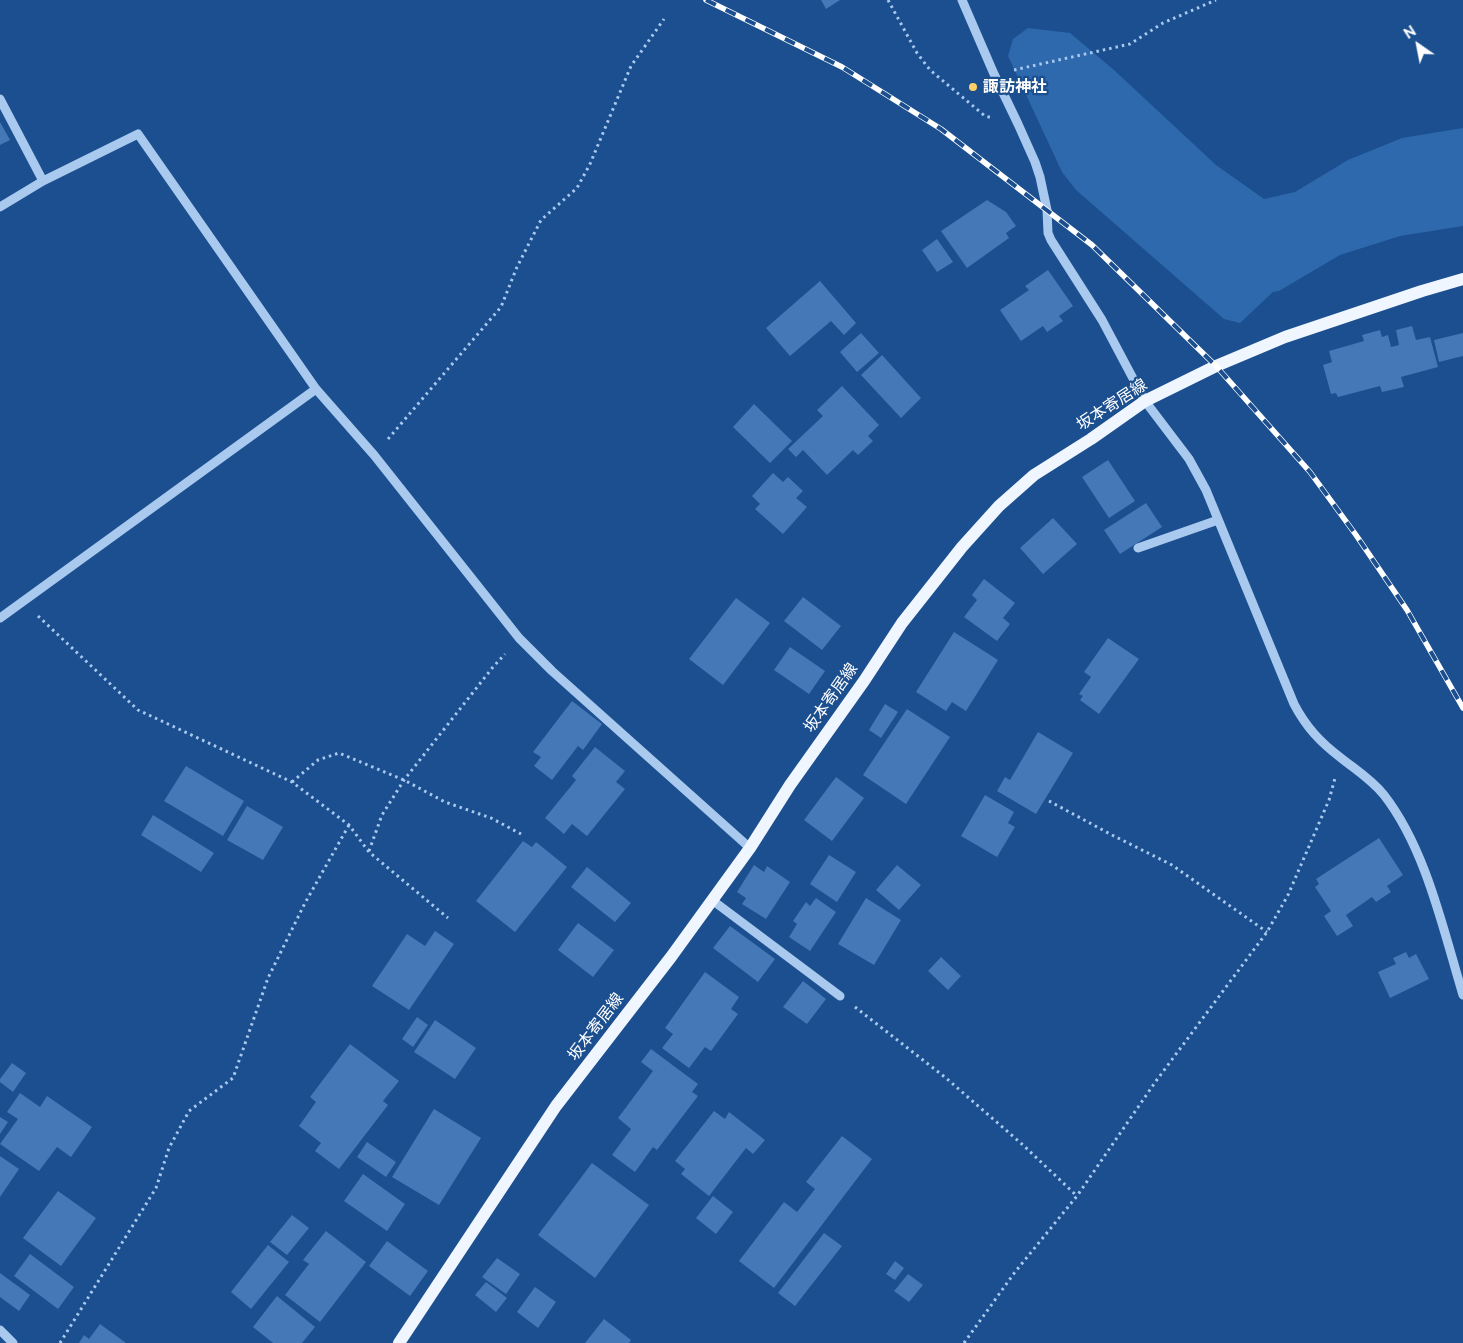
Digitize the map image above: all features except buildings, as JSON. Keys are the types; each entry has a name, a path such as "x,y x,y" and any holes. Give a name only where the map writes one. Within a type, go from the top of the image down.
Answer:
{"main road":[{"name":"坂本寄居線","path":"400,1343 556,1106 671,957 750,848 790,785 864,681 902,623 962,547 1000,506 1034,475 1145,401 1216,366 1285,337 1463,279"}],"street":[{"path":"962,0 1040,176 1047,210 1048,233 1051,240 1102,320 1145,401 1189,459 1206,490 1302,720 1340,758 1370,779 1397,812 1410,836 1430,884 1463,995"},
{"path":"0,99 43,181"},
{"path":"0,207 43,181 138,134 316,390 374,455 519,638 552,671 750,848"},
{"path":"0,618 316,390"},
{"path":"1138,548 1218,520"},
{"path":"712,900 840,996"},
{"path":"0,1330 13,1343"}],"path":[{"path":"888,0 917,53 930,70 985,116 1018,124"},
{"path":"994,74 1130,44 1163,23 1216,0"},
{"path":"374,455 502,307 517,267 541,220 577,188 590,164 632,66 664,20"},
{"path":"23,601 67,645 138,710 292,782 349,825 369,852 448,918"},
{"path":"369,852 382,815 404,780 493,667 519,638"},
{"path":"292,782 318,760 339,753 404,780 445,802 491,818 521,834"},
{"path":"964,1343 1015,1272 1077,1196 1156,1080 1267,932 1288,895 1329,800 1340,758"},
{"path":"1049,801 1172,865 1267,932"},
{"path":"60,1343 156,1188 169,1148 190,1111 232,1078 268,978 305,903 349,825"},
{"path":"840,996 902,1042 946,1078 1023,1144 1077,1196"}],"shaded area":[{"path":"1028,28 1070,33 1114,70 1216,165 1264,199 1295,192 1348,160 1402,138 1463,128 1463,226 1400,236 1340,255 1279,291 1273,292 1240,323 1224,319 1076,190 1062,172 1008,56 1013,39"}],"railway":[{"path":"706,0 842,67 941,129 1092,245 1216,366 1310,472 1407,610 1463,708"}],"place":[{"name":"諏訪神社","path":"973,87"}]}
